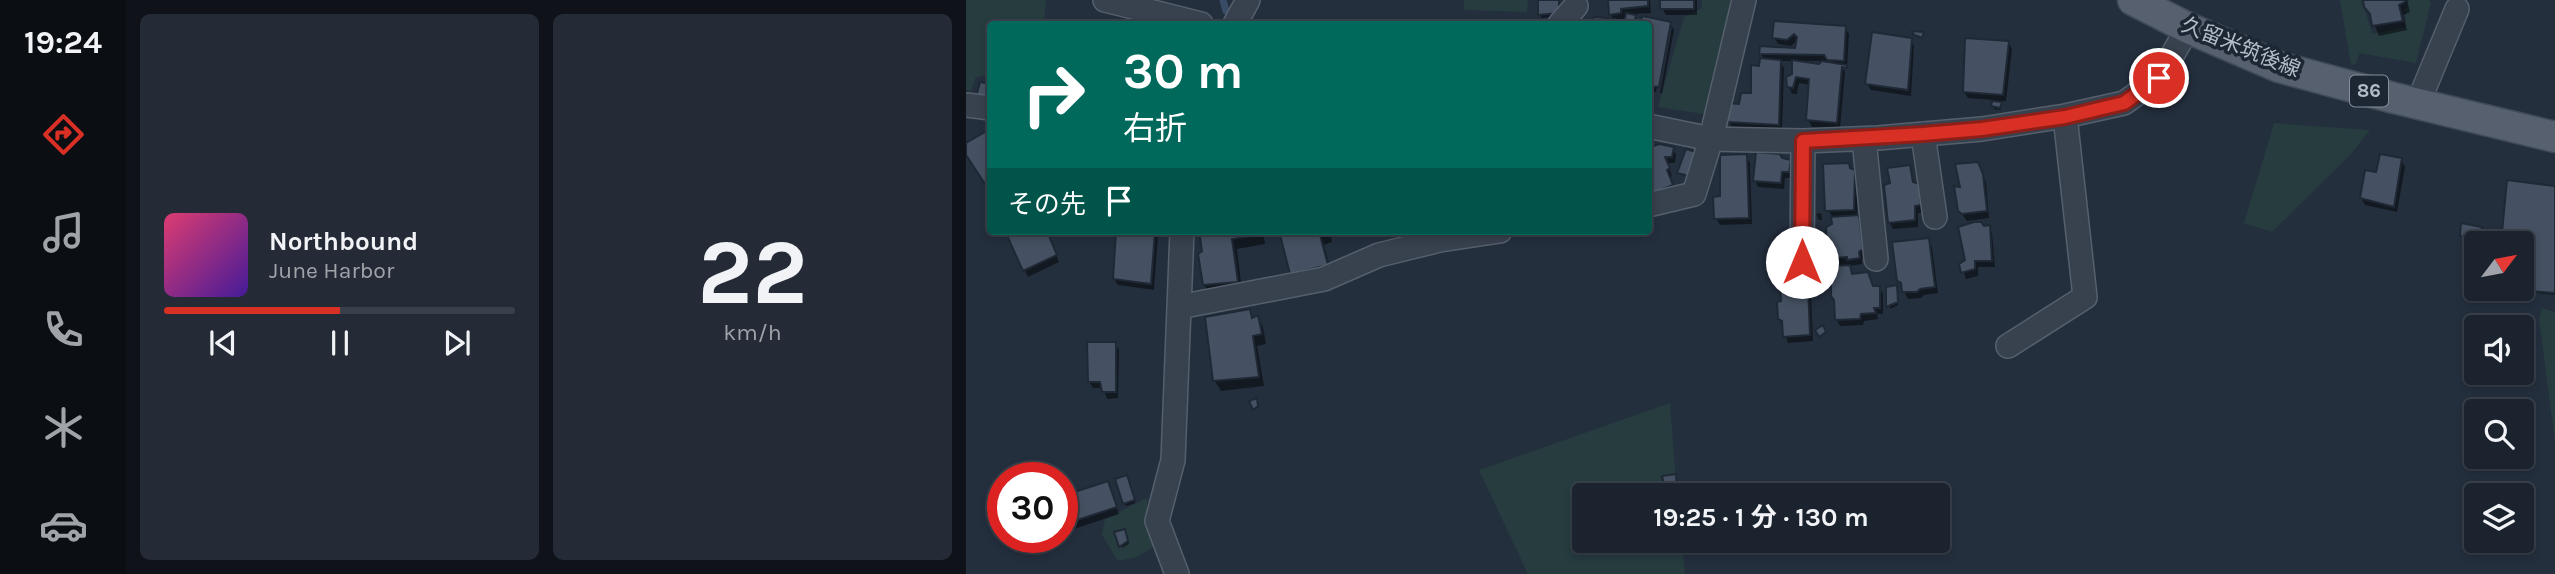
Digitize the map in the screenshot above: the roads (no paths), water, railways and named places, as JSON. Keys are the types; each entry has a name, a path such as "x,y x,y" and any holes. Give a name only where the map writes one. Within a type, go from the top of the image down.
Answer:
{"main road":[{"name":"久留米筑後線","path":"2133,0 2188,28 2279,67 2555,137"}],"street":[{"path":"1105,0 1189,21"},
{"path":"1237,21 1248,0"},
{"path":"1652,204 1694,194 1712,139 1744,0"},
{"path":"1563,21 1576,6"},
{"path":"2418,103 2457,9"},
{"path":"1652,127 1712,139 1803,141 1982,129 2065,117 2124,103 2159,78 2188,28"},
{"path":"966,104 987,108"},
{"path":"2008,346 2085,297 2065,117"},
{"path":"1923,134 1935,217"},
{"path":"1864,139 1876,259"},
{"path":"1802,262 1803,141"},
{"path":"1177,574 1157,521 1173,460 1182,235"},
{"path":"1179,307 1324,279 1379,255 1473,235"}],"waterway":[{"path":"1223,0 1226,11"}]}
